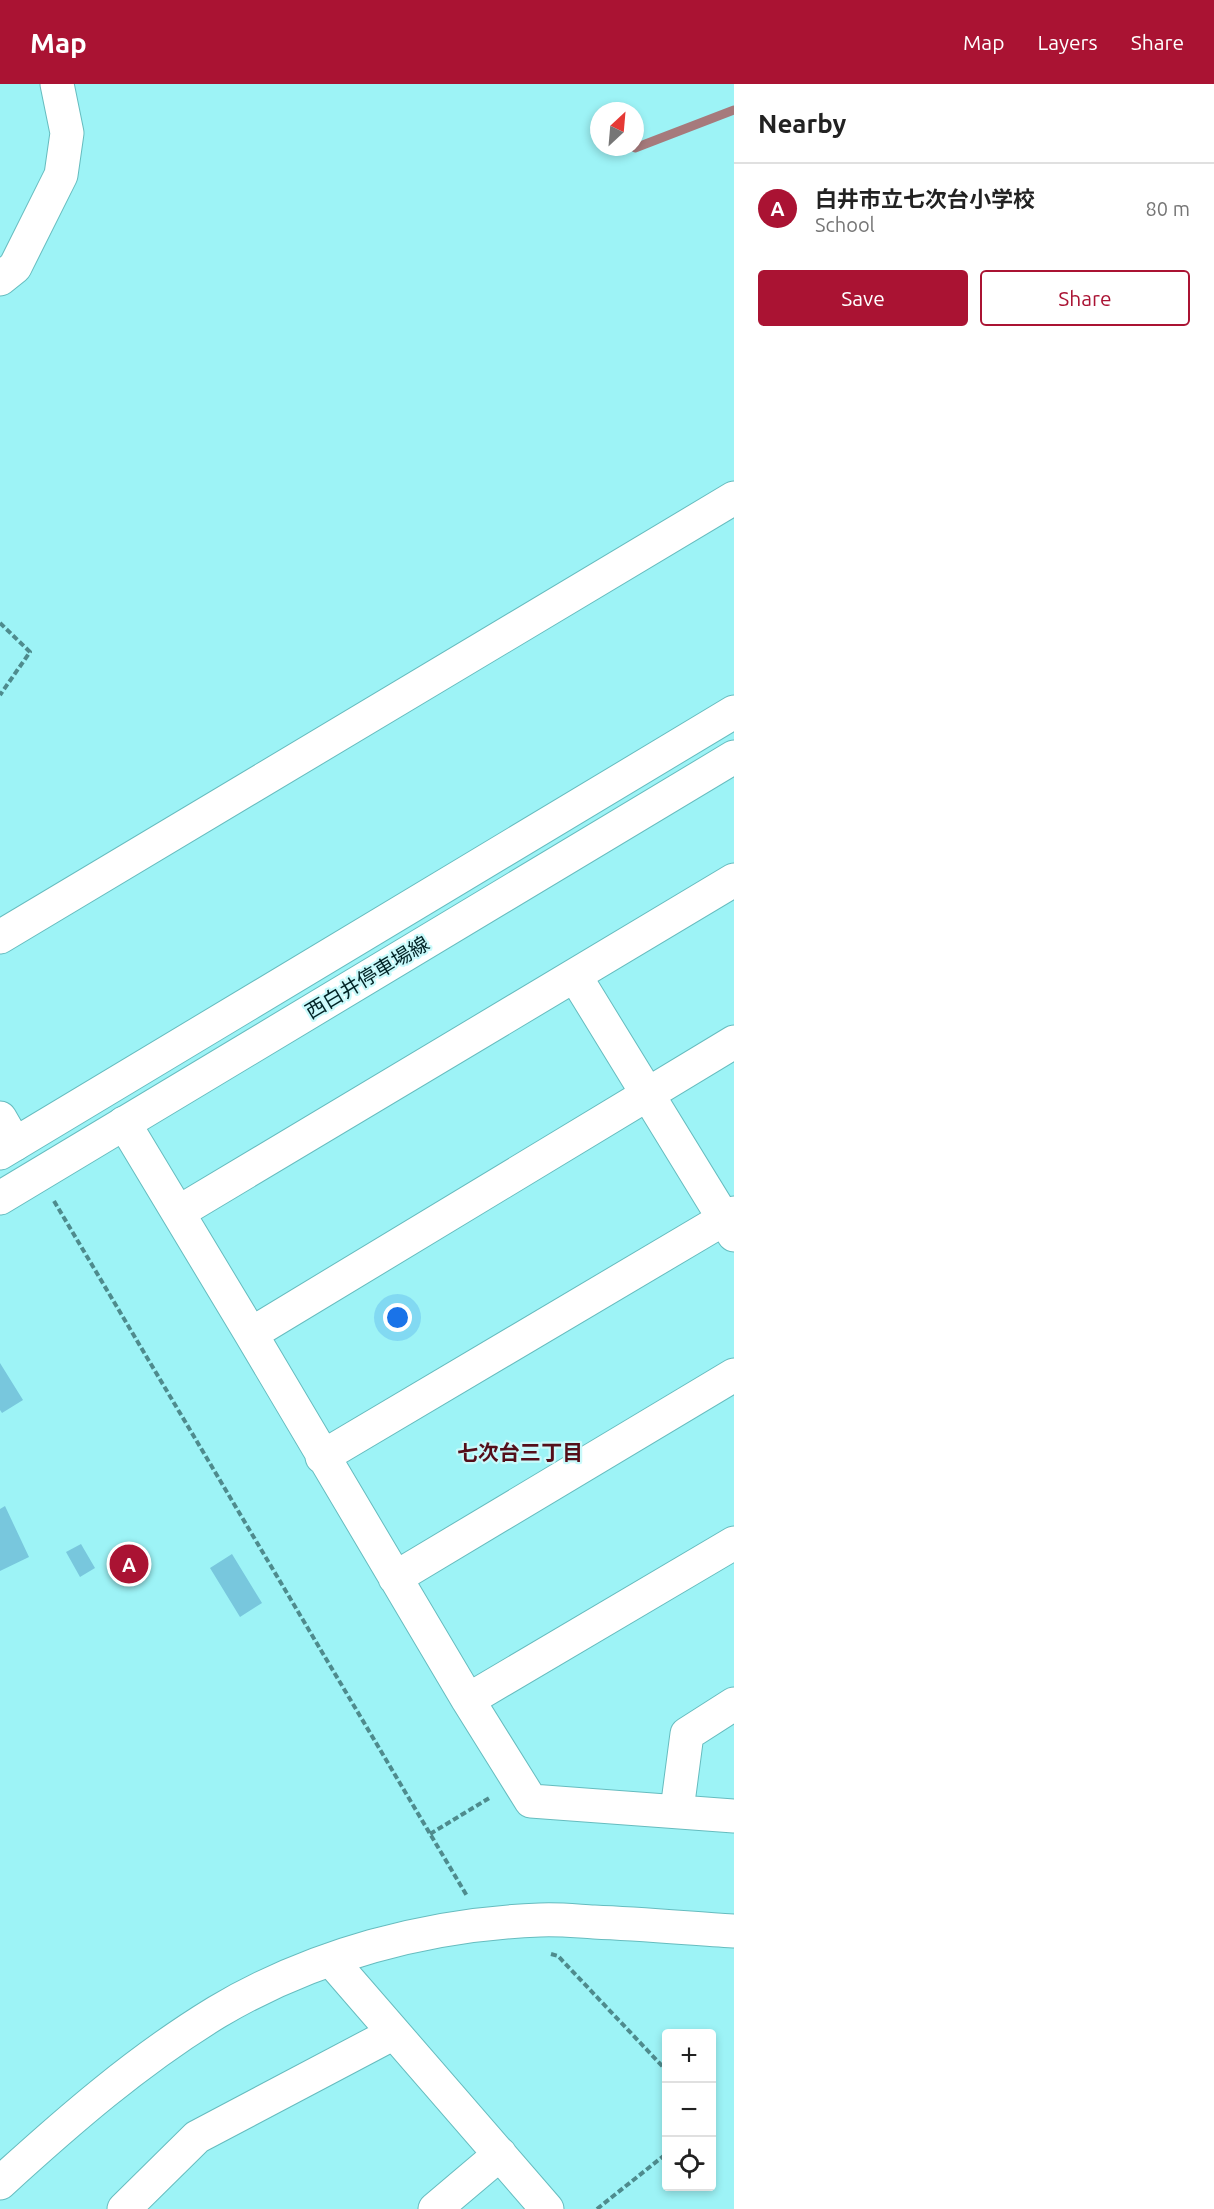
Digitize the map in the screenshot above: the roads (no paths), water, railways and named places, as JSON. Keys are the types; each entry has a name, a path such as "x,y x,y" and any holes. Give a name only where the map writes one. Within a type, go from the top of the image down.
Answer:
{"street":[{"path":"0,279 15,267 61,175 67,132 57,84"},
{"path":"0,937 734,498"},
{"name":"西白井停車場線","path":"5,1139 734,712"},
{"name":"西白井停車場線","path":"0,1198 734,757"},
{"path":"179,1212 734,880"},
{"path":"322,1457 731,1222 646,1093 575,976"},
{"path":"251,1334 646,1093 734,1042"},
{"path":"124,1123 179,1212 322,1457 531,1801 734,1816"},
{"path":"395,1578 734,1376"},
{"path":"468,1700 734,1543"},
{"path":"677,1810 687,1734 734,1704"},
{"path":"0,2183 59,2130 144,2061 216,2012 331,1959 410,1937 484,1924 542,1919 734,1931"},
{"path":"331,1959 548,2209"},
{"path":"124,2209 197,2137 394,2034"},
{"path":"435,2209 500,2154"}],"waterway":[{"path":"644,145 734,110"}],"place":[{"name":"白井市立七次台小学校","path":"129,1564"}],"district":[{"name":"七次台三丁目","path":"520,1452"}]}
